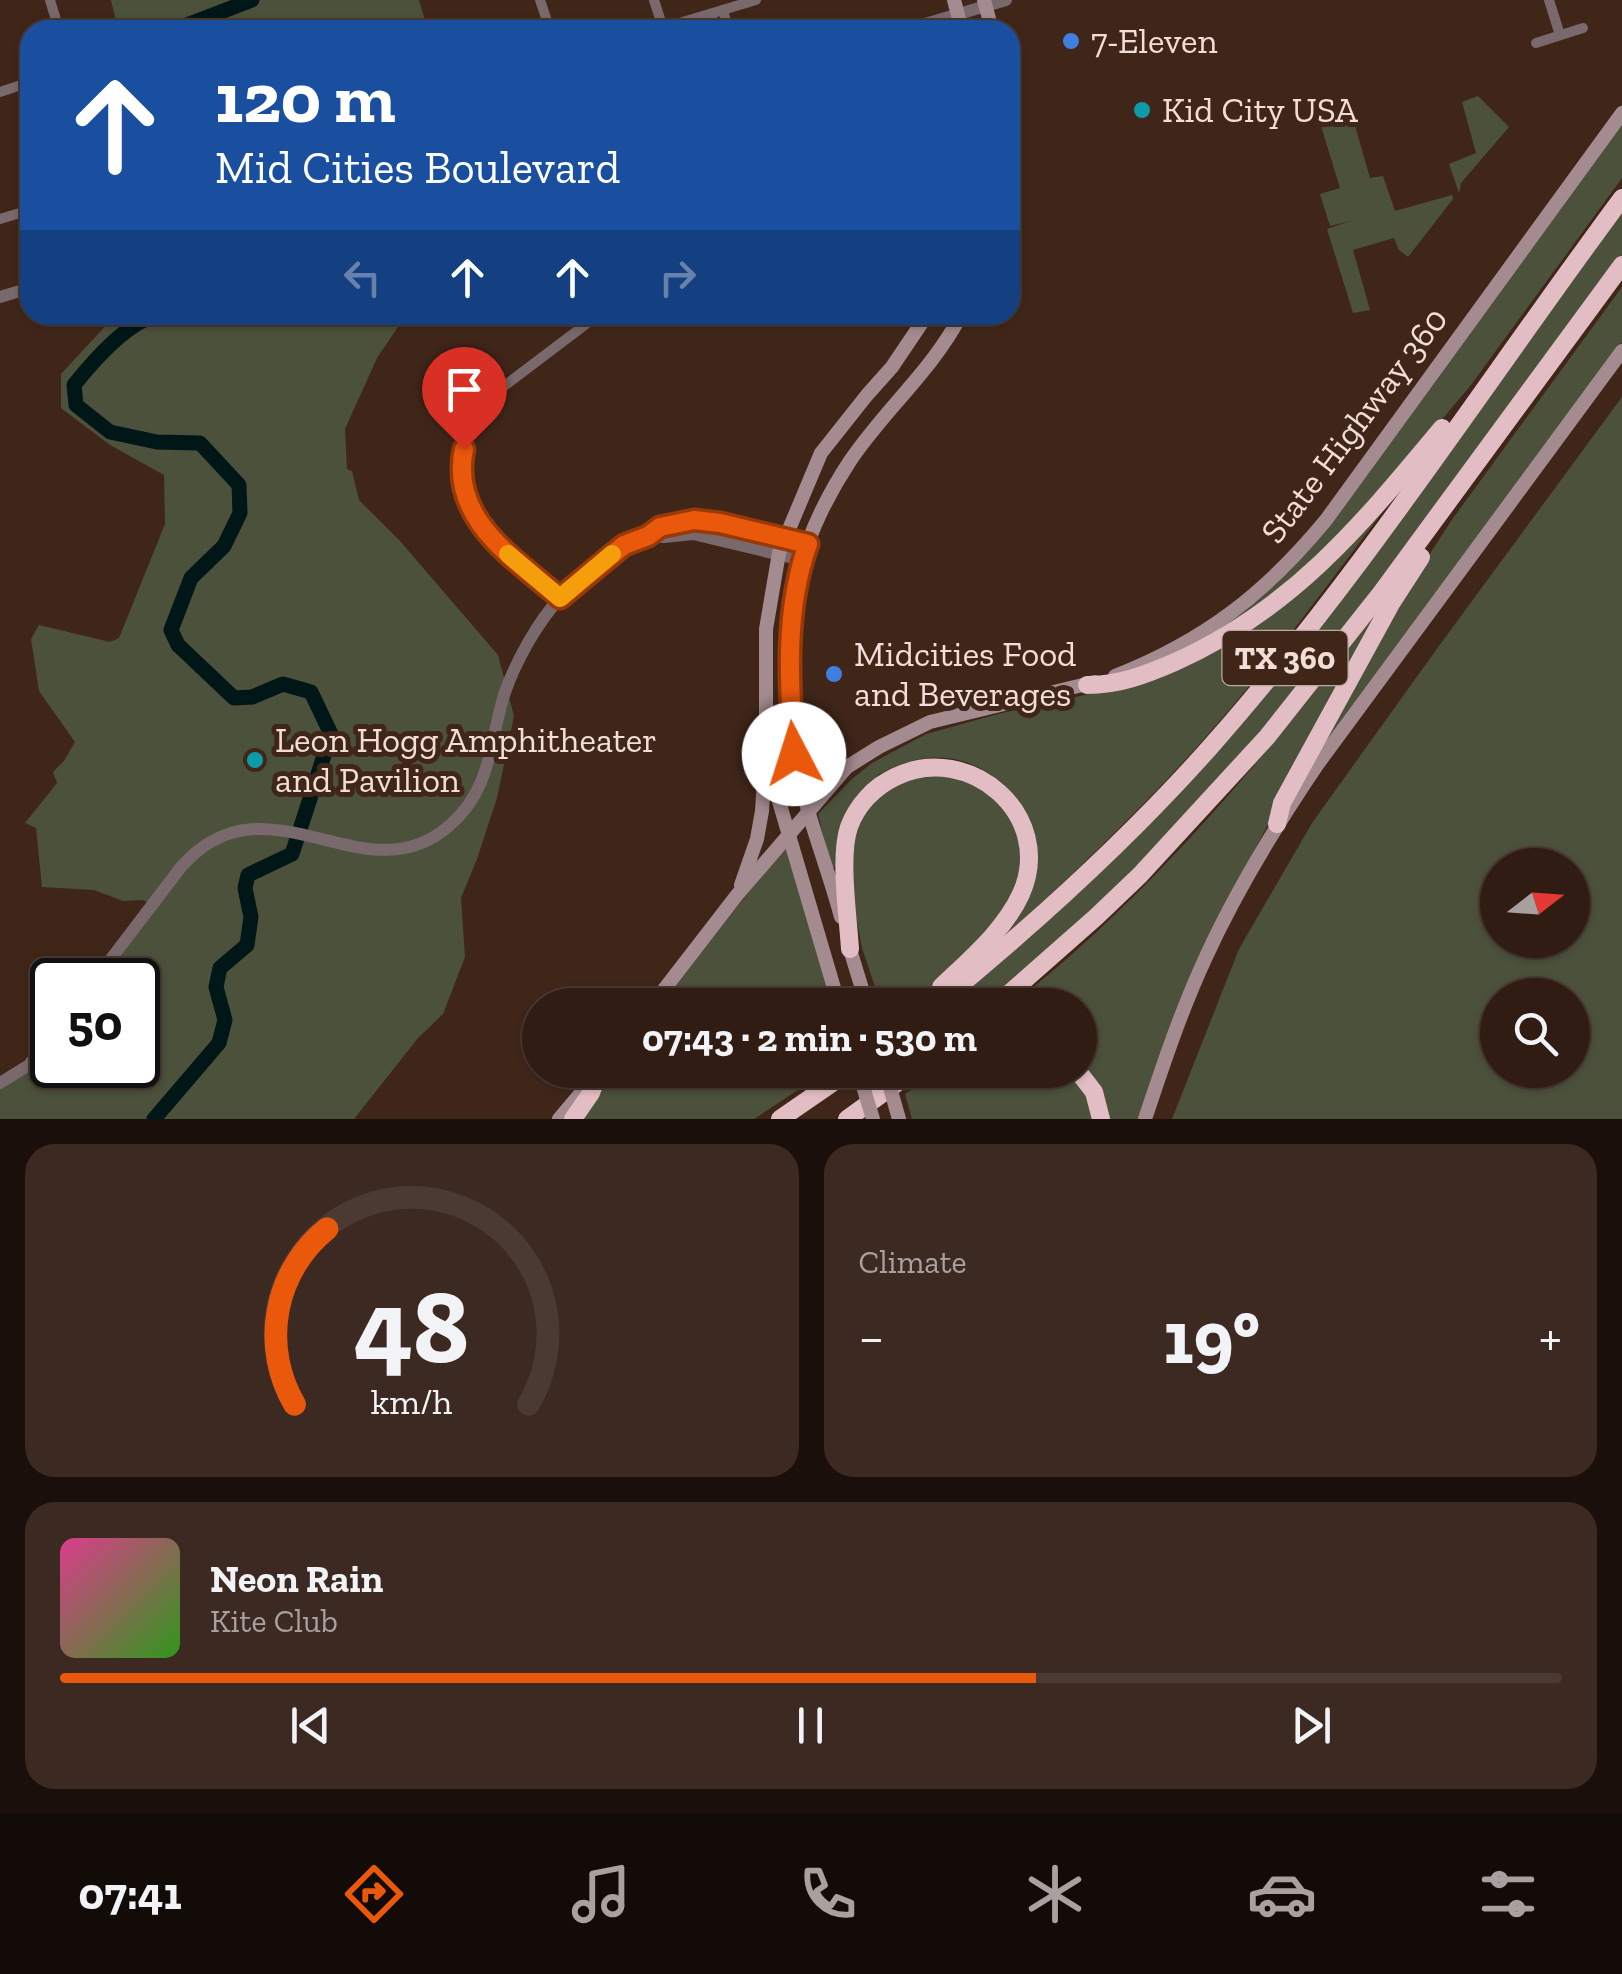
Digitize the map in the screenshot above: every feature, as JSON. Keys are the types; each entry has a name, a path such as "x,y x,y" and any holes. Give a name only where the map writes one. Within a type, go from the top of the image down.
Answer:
{"highway":[{"name":"TX 360","path":"957,988 1085,876 1212,745 1329,601 1622,198"},
{"path":"1087,685 1112,685 1204,648 1244,624 1321,565 1443,428 1561,272 1576,260"},
{"name":"TX 360","path":"1016,988 1140,875 1268,738 1382,593 1622,266"},
{"path":"1277,824 1282,803 1392,602 1566,352 1575,330"},
{"path":"850,949 844,848 852,819 869,794 906,772 928,766 971,773 1004,797 1024,831 1028,869 1014,908 940,988"},
{"path":"573,1119 594,1088"},
{"path":"780,1119 827,1088"},
{"path":"847,1119 879,1088"},
{"path":"1091,1088 1102,1119"}],"main road":[{"name":"State Highway 360","path":"665,988 788,833 847,767 930,722 1087,685 1138,667 1194,638 1244,605 1289,563 1326,520 1622,113"},
{"path":"738,895 762,811 766,630 785,537 821,454 892,367 920,325"},
{"path":"862,988 794,754 790,657 796,596 808,544 848,464 928,368 956,325"},
{"path":"1145,1119 1205,959 1277,824 1622,350"},
{"path":"766,738 788,833 834,988"},
{"path":"794,754 808,772 816,775 847,767"},
{"path":"559,1119 584,1088"},
{"path":"861,1088 872,1119"},
{"path":"893,1088 899,1119"}],"street":[{"path":"690,20 756,0"},
{"path":"927,20 956,7 1006,0"},
{"path":"1549,0 1560,35"},
{"path":"717,12 717,20"},
{"path":"717,12 722,20"},
{"path":"1536,42 1583,28"},
{"path":"560,598 496,544 478,521 462,488 462,459 474,420 492,396 585,325"},
{"path":"112,958 194,852 233,833 250,829 288,830 372,851 410,846 440,834 475,795 486,771 504,697 532,636 560,598 624,545 660,527 694,520 808,544"},
{"path":"648,536 693,534 802,560"},
{"path":"0,1083 30,1064"}],"green space":[{"path":"111,0 419,0 425,20 116,20"},
{"path":"1478,96 1509,127 1461,183 1459,193 1449,164 1476,153 1462,102"},
{"path":"1334,103 1352,115 1370,178 1383,176 1395,211 1452,195 1453,199 1408,257 1399,250 1394,238 1353,250 1370,310 1353,313 1327,229 1350,221 1330,226 1320,194 1340,188 1321,126"},
{"path":"1622,124 1622,178 1471,385 1365,511 1311,567 1203,642 1269,589"},
{"path":"1622,212 1622,255 1296,692 1196,807 1105,900 1002,988 970,988 1034,934 1173,797"},
{"path":"1622,287 1622,342 1314,761 1404,594 1451,521"},
{"path":"106,325 399,325 377,358 345,429 347,469 352,471 359,500 400,541 498,655 514,716 497,798 461,898 465,957 443,1014 418,1038 354,1119 0,1119 0,1087 30,1062 30,1088 160,1088 160,958 120,958 157,908 143,900 123,901 94,890 42,887 36,828 25,823 57,783 53,772 75,742 39,691 31,639 39,625 110,642 119,638 165,524 164,475 110,445 61,408 61,374"},
{"path":"1622,397 1622,1119 1172,1119 1239,949 1312,823"},
{"path":"1391,501 1292,633 1214,728 1112,836 982,957 1025,896 1016,797 985,771 969,763 934,758 916,760 878,775 880,778 840,865 831,868 818,814 872,763 926,734 1103,691 1235,635"},
{"path":"1388,597 1215,925 1140,1119 1106,1119 1091,1088 1097,1088 1097,988 1031,988 1165,865 1303,706"},
{"path":"954,773 1001,803 1019,837 1021,866 1013,893 999,918 931,988 875,988 862,948 851,886 850,847 863,810 896,781 915,774"},
{"path":"787,848 827,988 673,988"},
{"path":"599,1088 801,1088 754,1119 577,1119"},
{"path":"914,1088 1082,1088 1096,1119 912,1119 905,1094"}],"waterway":[{"path":"200,20 252,0"},
{"path":"136,325 111,344 74,385 76,405 110,432 157,442 200,443 239,485 240,513 224,546 191,578 171,630 178,645 234,698 252,697 283,684 311,692 331,734 292,854 248,875 245,888 251,917 247,945 220,968 216,987 225,1020 219,1043 154,1119"}],"slow traffic":[{"path":"508,554 560,598 612,554"}],"place":[{"name":"7-Eleven","path":"1071,41"},
{"name":"Kid City USA","path":"1142,110"},
{"name":"Midcities Food and Beverages","path":"834,674"},
{"name":"Leon Hogg Amphitheater and Pavilion","path":"255,760"}],"route":[{"path":"464,449 462,488 478,521 496,544 560,598 624,545 660,527 694,520 808,544 798,578 790,657 794,754"}]}
